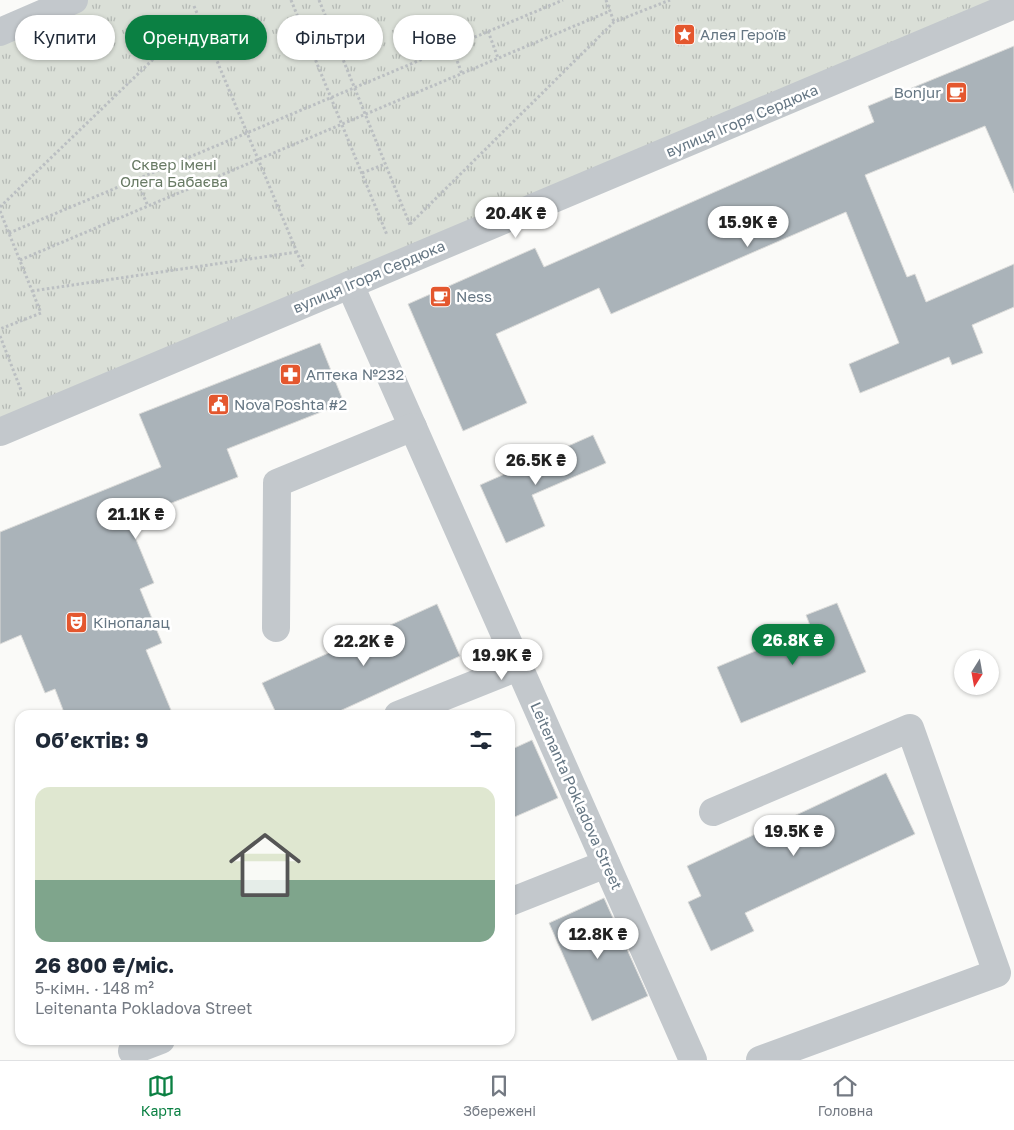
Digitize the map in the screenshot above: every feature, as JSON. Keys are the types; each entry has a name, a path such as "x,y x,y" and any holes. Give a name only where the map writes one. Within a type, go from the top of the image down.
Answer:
{"street":[{"path":"0,32 74,0"},
{"name":"вулиця Ігоря Сердюка","path":"0,432 1014,5"},
{"name":"Leitenanta Pokladova Street","path":"350,285 694,1060"},
{"path":"276,628 277,483 412,427"},
{"path":"410,710 518,666"},
{"path":"713,812 910,728 997,973 760,1060"},
{"path":"515,900 606,864"},
{"path":"132,1052 149,1045"}],"path":[{"path":"291,0 297,15"},
{"path":"319,0 326,15"},
{"path":"474,37 563,0"},
{"path":"606,0 614,22"},
{"path":"410,224 614,22 670,0"},
{"path":"194,6 198,15"},
{"path":"20,260 610,11"},
{"path":"488,31 498,58"},
{"path":"0,329 41,313 0,209 153,60"},
{"path":"216,60 306,272"},
{"path":"315,60 388,238"},
{"path":"344,60 412,228"},
{"path":"9,233 420,60"},
{"path":"457,60 462,74"},
{"path":"362,173 386,164"},
{"path":"136,179 148,206"},
{"path":"32,291 297,252"},
{"path":"0,336 22,390"}],"green space":[{"name":"Сквер імені Олега Бабаєва","path":"85,0 1014,0 0,435 0,36 15,30 15,60 115,60 115,15 50,15"}],"building":[{"path":"1014,46 1014,193 985,126 865,175 907,277 915,274 926,302 1014,264 1014,307 972,325 983,353 952,365 949,357 860,393 849,364 899,343 846,212 611,314 599,288 496,334 527,403 463,431 408,304 535,248 544,267 874,122 868,106"},
{"path":"320,343 344,403 227,449 238,477 128,520 154,583 140,589 162,643 146,650 171,710 63,710 55,689 45,693 21,635 0,644 0,532 161,467 139,414"},
{"path":"593,435 606,463 532,495 545,526 506,543 480,485"},
{"path":"837,603 866,672 741,723 717,667 811,628 806,615"},
{"path":"437,604 460,656 342,710 275,710 262,683"},
{"path":"532,740 558,798 515,817 515,748"},
{"path":"886,773 915,834 745,913 754,931 711,951 688,902 701,896 687,866"},
{"path":"604,898 648,996 592,1021 549,923"}],"place":[{"name":"Алея Героїв","path":"684,35"},
{"name":"Bonjur","path":"957,93"},
{"name":"Ness","path":"440,297"},
{"name":"Аптека №232","path":"290,375"},
{"name":"Nova Poshta #2","path":"218,405"},
{"name":"Кінопалац","path":"77,623"}]}
